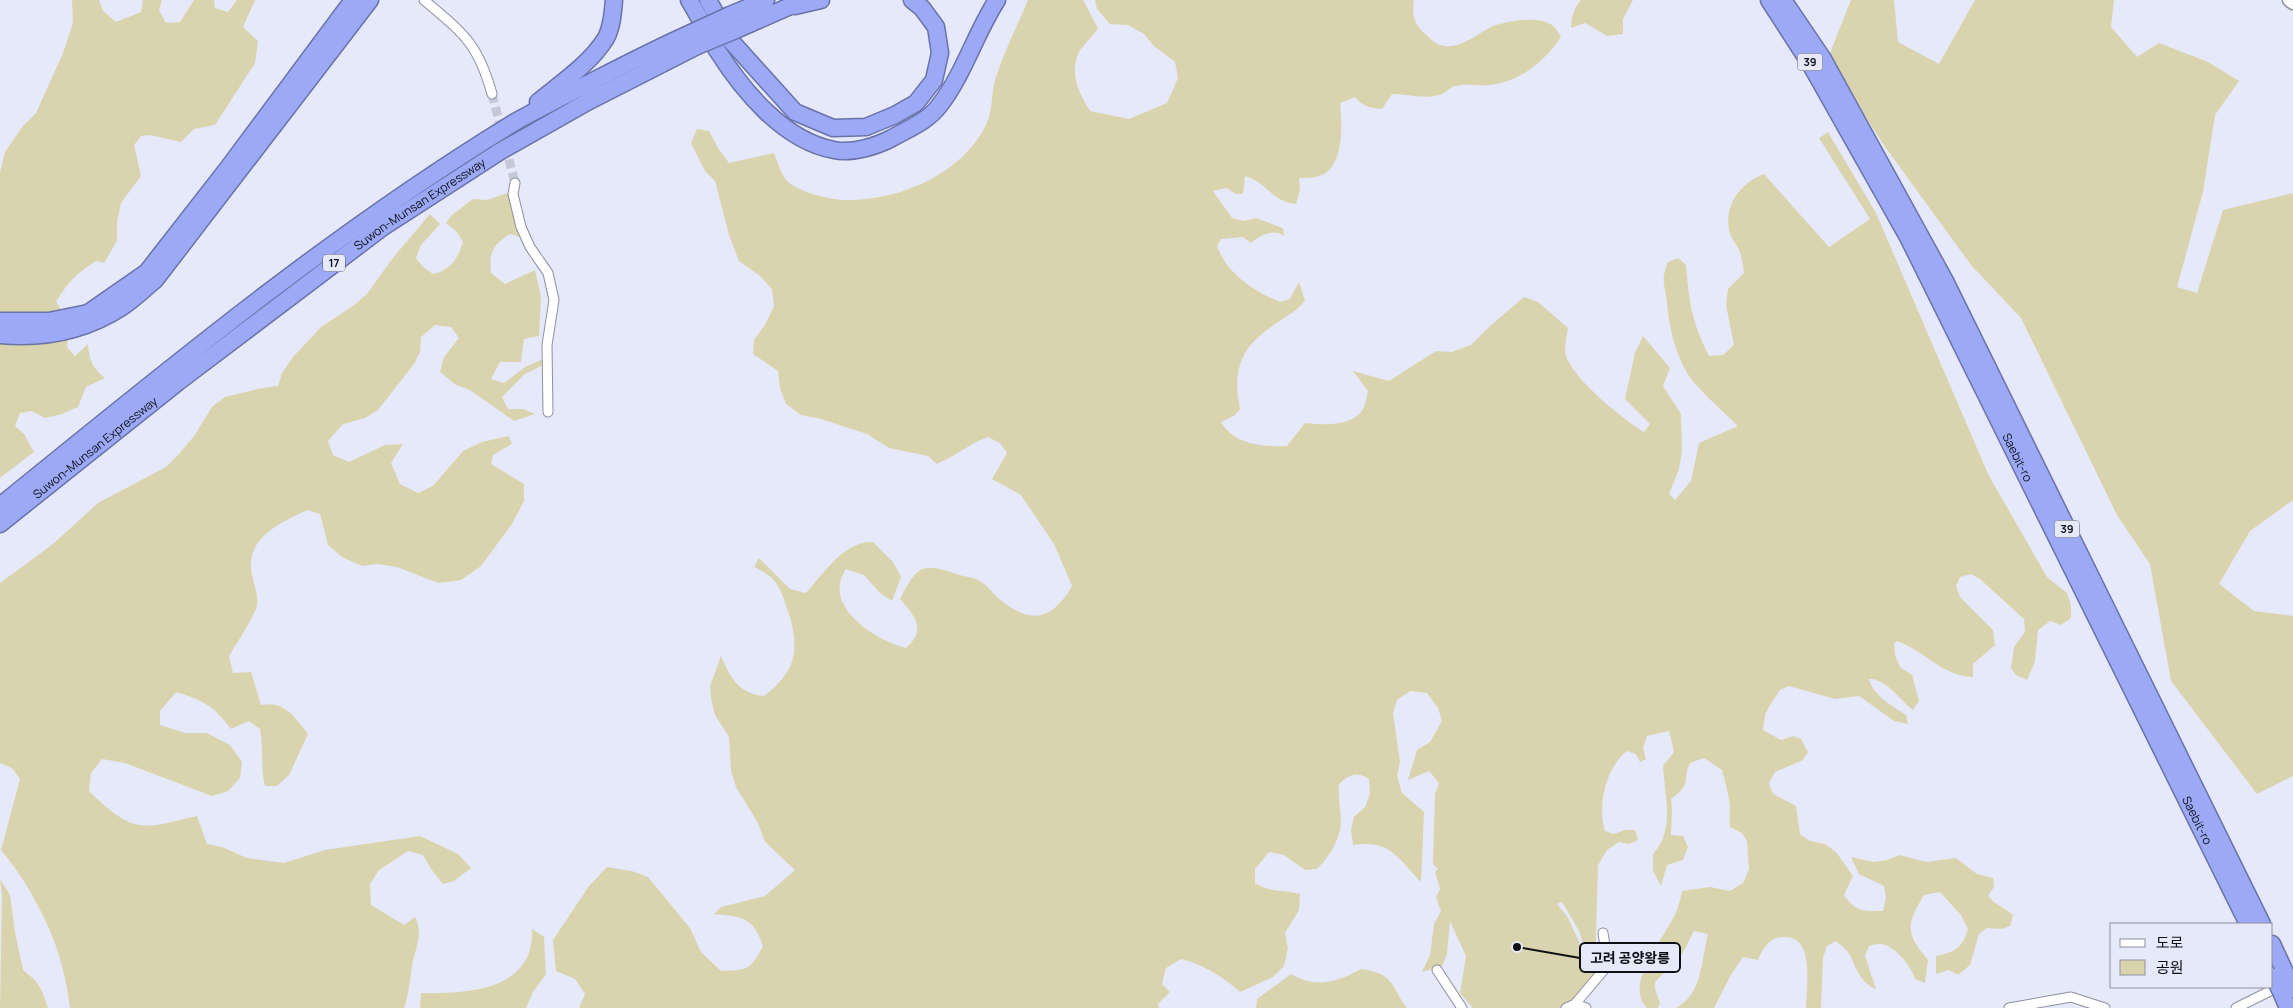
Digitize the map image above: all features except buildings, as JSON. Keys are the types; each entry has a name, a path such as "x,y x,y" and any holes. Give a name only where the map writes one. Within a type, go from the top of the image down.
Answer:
{"highway":[{"path":"0,321 49,321 88,313 147,272 228,168 353,0"},
{"path":"0,335 20,337 58,333 92,324 123,307 154,280 370,0"},
{"path":"512,124 587,61 606,37 612,17 614,0"},
{"path":"689,0 716,49 738,79 772,117 802,140 836,151 875,147 917,125 938,108 960,74 984,20 996,0"},
{"path":"708,0 731,42 795,112 833,128 866,127 895,115 916,103 934,80 940,53 936,27 922,8 912,0"},
{"name":"Suwon-Munsan Expressway","path":"734,22 766,0"},
{"name":"Suwon-Munsan Expressway","path":"0,524 201,363 383,227 499,152 694,40 734,22 785,8 804,0"},
{"path":"785,8 821,0"},
{"name":"Saebit-ro","path":"1769,0 1852,124 1945,281 2262,923"},
{"name":"Saebit-ro","path":"1783,0 1822,60 2248,923"},
{"name":"Suwon-Munsan Expressway","path":"0,506 155,380 382,210 512,124 642,56 694,40"},
{"path":"2274,949 2286,982"}],"main road":[{"path":"2290,0 2293,3"}],"street":[{"path":"424,0 453,24 474,47 492,94"},
{"path":"515,183 513,194 521,227 530,247 548,273 554,300 547,345 548,412"},
{"path":"1566,1008 1575,1004 1608,965 1603,933"},
{"path":"1438,970 1462,1008"},
{"path":"2236,1008 2286,982"},
{"path":"2009,1008 2071,997 2105,1008"},
{"path":"1575,1004 1586,1008"}],"green space":[{"path":"72,0 99,0 103,11 116,22 141,12 143,0 162,0 159,10 166,23 180,22 194,0 214,0 215,8 228,12 237,0 255,0 243,27 258,41 255,63 215,125 194,129 181,142 150,135 141,136 134,145 141,176 121,203 117,222 117,241 104,263 96,261 84,269 73,278 56,302 63,313 66,323 68,334 67,347 75,356 88,344 92,364 105,378 86,387 78,407 62,414 45,418 32,411 20,413 15,426 24,434 34,452 0,478 0,172 5,152 23,126 36,113 63,53 73,23"},
{"path":"1028,0 1083,0 1098,28 1081,49 1076,60 1075,75 1079,90 1090,111 1129,119 1167,103 1178,78 1175,62 1154,46 1144,34 1128,25 1110,24 1097,9 1095,0 1414,0 1413,13 1417,25 1430,39 1442,46 1457,45 1491,27 1522,20 1546,22 1554,27 1561,37 1539,62 1512,80 1490,85 1459,85 1452,87 1442,94 1430,97 1392,94 1382,109 1360,103 1355,97 1340,103 1341,134 1338,155 1334,164 1319,176 1299,178 1300,190 1296,204 1281,200 1253,179 1245,176 1243,194 1236,194 1227,188 1213,191 1232,218 1244,221 1256,218 1283,228 1284,236 1271,233 1259,237 1251,243 1243,237 1221,239 1217,246 1227,265 1251,287 1280,302 1290,299 1299,282 1305,300 1295,311 1263,333 1247,350 1242,360 1237,382 1240,409 1235,415 1221,422 1234,436 1259,445 1287,446 1305,423 1329,424 1354,418 1360,414 1364,407 1368,391 1353,371 1389,381 1436,351 1452,352 1471,345 1524,297 1538,302 1568,328 1565,351 1568,361 1575,372 1598,396 1644,432 1650,424 1625,399 1635,353 1643,336 1670,368 1663,386 1681,414 1682,450 1679,469 1669,494 1675,500 1691,481 1699,443 1738,426 1697,386 1687,373 1679,357 1671,330 1664,282 1664,274 1668,262 1678,258 1686,265 1690,302 1699,333 1709,356 1723,355 1734,345 1726,305 1728,289 1744,273 1740,252 1731,236 1728,216 1734,198 1740,190 1755,178 1764,174 1829,247 1870,219 1819,138 1828,132 1876,213 1989,476 2047,577 2067,593 2071,605 2071,618 2061,625 2050,621 2038,630 2035,661 2027,680 2016,675 2011,668 2014,647 2025,632 2024,619 1980,579 1971,574 1960,577 1956,586 1960,597 1993,630 1995,645 1973,664 1973,677 1962,676 1943,668 1907,645 1897,641 1894,644 1895,655 1900,667 1912,675 1919,701 1913,710 1887,686 1875,679 1869,679 1879,695 1906,715 1908,724 1894,721 1859,696 1835,699 1789,686 1780,690 1765,715 1763,730 1781,740 1793,736 1801,739 1808,752 1803,760 1775,772 1769,783 1773,794 1796,806 1800,834 1810,841 1825,844 1836,852 1853,876 1844,895 1856,908 1883,911 1886,898 1884,886 1859,874 1851,857 1874,862 1888,860 1899,855 1926,862 1956,858 1977,874 1993,878 1994,887 1988,896 2013,915 2010,926 2001,929 1987,928 1979,934 1970,965 1958,975 1949,970 1936,974 1936,956 1957,948 1968,929 1961,915 1940,892 1924,895 1914,914 1911,929 1915,943 1928,960 1925,983 1915,979 1898,953 1887,946 1879,944 1869,946 1865,956 1876,989 1871,987 1860,975 1849,953 1836,941 1827,946 1823,958 1821,1008 1806,1008 1807,964 1805,953 1800,944 1793,938 1782,937 1773,939 1767,944 1758,960 1743,957 1732,973 1714,1008 1676,1008 1685,1002 1691,994 1700,976 1708,934 1694,931 1682,954 1655,982 1655,989 1660,1003 1658,1008 1647,1008 1641,998 1640,986 1643,972 1677,910 1682,891 1710,887 1730,891 1743,883 1749,869 1747,841 1742,833 1730,827 1730,803 1722,770 1704,758 1690,763 1684,786 1671,799 1671,835 1683,836 1688,847 1683,860 1667,865 1661,886 1653,871 1653,854 1660,845 1666,824 1667,801 1663,766 1674,752 1669,731 1647,736 1643,748 1646,759 1640,762 1636,754 1627,751 1614,767 1605,788 1602,810 1605,831 1614,834 1625,830 1635,830 1638,840 1629,844 1619,842 1607,850 1598,865 1595,963 1586,952 1579,931 1562,902 1557,904 1567,916 1594,974 1565,1008 1473,1008 1460,993 1466,956 1450,921 1447,955 1442,966 1422,972 1430,955 1434,924 1441,911 1436,897 1440,889 1435,872 1438,869 1433,864 1435,794 1439,783 1429,771 1408,780 1417,750 1430,742 1442,721 1438,708 1427,693 1410,691 1397,700 1393,713 1400,762 1397,775 1402,793 1424,812 1421,882 1399,858 1385,848 1366,844 1353,845 1351,830 1354,817 1365,807 1370,794 1369,779 1357,774 1346,778 1339,784 1341,827 1337,840 1330,853 1317,869 1305,870 1284,855 1269,852 1255,869 1255,883 1271,890 1300,894 1299,910 1285,933 1288,949 1284,966 1273,977 1240,992 1212,972 1197,964 1181,959 1166,968 1162,984 1170,992 1158,1004 1159,1008 579,1008 585,994 575,979 556,971 553,940 589,886 607,867 632,871 648,877 690,928 701,952 721,971 738,970 748,967 755,960 763,946 755,929 746,920 714,914 721,907 765,896 795,870 765,842 758,823 736,787 731,771 729,737 715,715 711,698 710,686 721,656 736,683 748,692 764,696 783,677 793,658 794,636 783,596 777,584 768,575 754,567 759,558 790,589 806,593 827,568 844,552 853,546 873,542 893,562 901,577 892,601 880,593 864,575 846,569 840,583 840,596 846,608 855,619 867,629 893,644 906,648 916,635 917,629 914,617 900,599 906,587 922,569 937,568 976,579 1010,607 1030,615 1040,615 1048,612 1064,598 1072,586 1054,544 1021,495 992,479 1007,453 1000,443 988,437 937,464 928,456 889,448 867,434 821,419 801,415 786,404 780,388 778,371 753,354 754,340 765,325 774,306 772,289 759,275 739,261 729,235 715,181 705,171 691,143 697,129 709,131 729,163 774,153 788,182 802,190 836,199 863,199 884,196 925,182 961,158 975,143 986,125 999,67"},
{"path":"1581,0 1633,0 1623,19 1623,34 1607,36 1585,23 1571,28 1573,13"},
{"path":"1851,0 1894,0 1898,42 1939,64 1975,0 2114,0 2111,27 2137,57 2159,43 2208,62 2239,81 2215,115 2203,192 2177,287 2197,293 2223,210 2293,193 2293,500 2250,531 2219,584 2254,611 2293,616 2293,776 2257,794 2171,681 2150,564 2117,515 2021,318 1971,265 1883,144 1828,58"},
{"path":"508,193 523,238 510,234 499,242 491,255 491,273 505,284 535,270 541,297 539,336 524,339 521,362 500,362 491,379 504,383 525,367 543,359 543,365 525,374 502,397 508,409 523,409 535,414 514,421 470,390 456,385 440,372 444,357 459,338 451,327 435,325 421,337 420,352 414,364 378,410 365,418 343,424 328,441 333,455 349,462 385,445 403,444 391,463 400,484 418,493 433,486 463,451 482,442 509,436 512,444 493,455 491,464 524,484 524,501 512,524 481,566 461,580 438,583 397,567 377,564 362,566 342,557 328,545 320,514 307,510 288,519 262,538 252,556 251,572 257,596 257,605 229,656 233,673 251,672 261,705 269,704 283,708 294,716 308,734 289,775 277,786 265,786 260,729 249,721 231,729 213,709 201,701 176,692 160,711 160,725 185,733 207,733 230,745 242,762 240,778 228,791 212,796 125,763 102,759 91,773 89,791 112,812 126,821 147,826 197,816 207,844 222,847 247,858 284,863 325,850 420,836 458,854 471,868 454,881 443,884 423,855 408,851 379,870 370,884 371,905 404,925 415,917 418,923 419,935 404,1008 70,1008 66,982 52,935 29,890 1,850 20,779 12,768 0,763 0,583 53,544 98,503 166,467 194,436 212,407 225,397 278,386 282,373 293,357 321,327 353,306 367,294 392,259 430,214 440,224 421,245 416,258 423,267 433,274 445,270 453,262 463,242 457,232 446,223 452,215 473,199 487,200"},
{"path":"0,879 10,895 23,970 35,980 42,991 48,1008 0,1008 2,895"},
{"path":"532,929 544,937 546,974 533,992 526,1008 420,1008 421,993 477,990 494,985 510,977 522,965 530,950"},
{"path":"1361,969 1386,977 1394,986 1407,1008 1256,1008 1257,999 1291,974 1300,979 1326,982"}],"tunnel":[{"path":"492,94 515,183"}],"place":[{"name":"고려 공양왕릉","path":"1517,947"}]}
